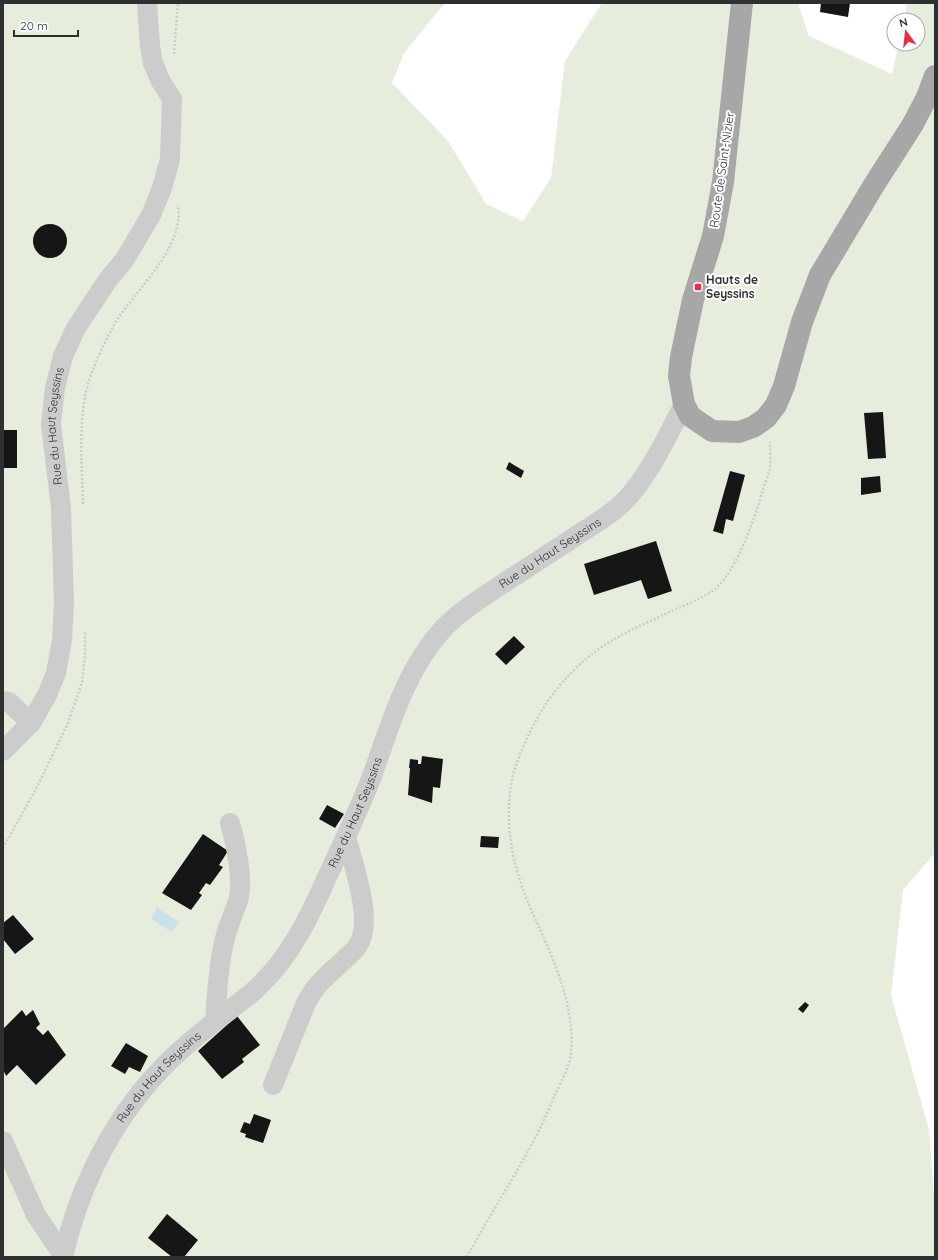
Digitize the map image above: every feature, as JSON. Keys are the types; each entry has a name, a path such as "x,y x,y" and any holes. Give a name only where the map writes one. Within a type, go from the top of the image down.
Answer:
{"main road":[{"name":"Route de Saint-Nizier","path":"742,3 723,182 714,236 693,300 681,357 679,376 684,404 690,416 712,431 739,432 752,427 766,418"},
{"path":"766,418 776,405 784,386 802,322 820,275 874,184 913,124 935,76"}],"street":[{"name":"Rue du Haut Seyssins","path":"3,752 32,723 47,695 56,673 62,640 64,603 61,508 51,424 55,388 63,356 76,328 125,259 151,215 162,188 170,159 172,99 160,80 153,63 150,46 147,3"},
{"name":"Rue du Haut Seyssins","path":"63,1256 83,1191 109,1141 127,1111 148,1084 172,1058 215,1021 258,988 280,963 300,933 346,837 370,779 390,724 414,668 443,629 474,602 602,520 630,495 646,473 684,404"},
{"path":"3,701 9,702 32,723"},
{"path":"215,1021 224,942 230,920 238,900 240,880 236,841 230,822"},
{"path":"272,1085 312,990 357,947 363,937 365,921 362,898 346,837"},
{"name":"Rue du Haut Seyssins","path":"3,1141 36,1215 63,1256"}],"path":[{"path":"174,57 178,3"},
{"path":"83,506 82,456 86,391 107,339 118,319 160,264 172,243 178,228"},
{"path":"467,1257 545,1120 569,1061 572,1023 562,985 547,944 522,887 514,862 509,830 509,811 513,775 538,716 562,683 580,665 602,646 714,590 735,563 752,523 770,467 770,443 766,418"},
{"path":"3,848 38,785 70,716 82,682 85,656 85,629"}],"green space":[{"path":"3,3 445,3 404,53 392,83 448,141 486,204 523,221 551,178 565,61 602,3 798,3 809,36 892,74 897,52 926,52 926,12 905,12 907,3 935,3 935,853 903,890 891,995 929,1130 935,1209 935,1257 3,1257"}],"water":[{"path":"157,908 179,922 172,932 151,919"}],"building":[{"path":"821,3 850,3 848,17 820,12"},
{"path":"47,224 53,224 62,229 66,235 66,247 62,253 53,258 47,258 38,253 33,244 33,238 38,229"},
{"path":"883,412 886,458 868,459 864,413"},
{"path":"3,430 17,430 17,468 3,468"},
{"path":"509,462 524,471 521,478 506,469"},
{"path":"730,471 745,475 733,521 726,519 723,534 713,531"},
{"path":"880,476 881,492 861,495 861,478"},
{"path":"656,541 672,591 648,599 641,580 594,595 584,564"},
{"path":"514,636 525,647 506,665 495,654"},
{"path":"422,756 443,759 440,788 433,787 432,803 408,795 410,759 418,760 418,764 421,764"},
{"path":"327,805 344,814 335,828 319,819"},
{"path":"203,834 228,851 219,865 223,867 210,885 206,883 199,893 202,895 191,910 162,893"},
{"path":"481,836 499,837 498,848 480,847"},
{"path":"13,915 34,939 15,954 3,939 3,923"},
{"path":"805,1002 809,1005 803,1013 798,1009"},
{"path":"22,1010 26,1016 33,1010 40,1024 36,1028 43,1035 48,1030 66,1055 36,1085 17,1065 6,1076 3,1069 3,1029"},
{"path":"237,1016 260,1045 242,1059 244,1062 222,1079 198,1051"},
{"path":"126,1043 148,1056 140,1072 129,1067 125,1074 111,1066"},
{"path":"254,1114 271,1120 263,1143 245,1137 246,1134 240,1132 244,1122 250,1124"},
{"path":"167,1214 198,1240 184,1257 172,1257 148,1238"}],"place":[{"name":"Hauts de Seyssins","path":"698,287"}]}
